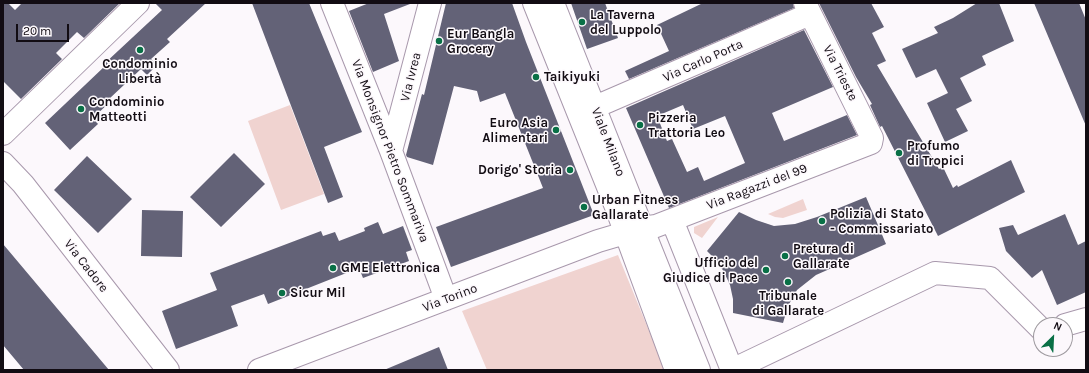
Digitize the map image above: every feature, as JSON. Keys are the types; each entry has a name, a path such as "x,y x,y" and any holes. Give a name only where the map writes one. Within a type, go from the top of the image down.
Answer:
{"street":[{"path":"3,134 138,3"},
{"name":"Via Monsignor Pietro Sommariva","path":"332,3 392,151 446,299"},
{"name":"Via Ivrea","path":"392,151 430,3"},
{"name":"Viale Milano","path":"534,3 634,230 699,370"},
{"name":"Viale Milano","path":"553,3 595,107 676,370"},
{"name":"Via Carlo Porta","path":"595,107 808,8"},
{"name":"Via Trieste","path":"808,8 872,138 871,143"},
{"name":"Via Ragazzi del 99","path":"634,230 656,226 871,143"},
{"name":"Via Cadore","path":"3,163 22,184 168,370"},
{"path":"672,220 731,370 935,273 990,278 1033,321"},
{"name":"Via Torino","path":"259,370 598,241 634,230"},
{"path":"1073,323 1086,319"}],"shaded area":[{"path":"290,105 324,194 281,210 248,121"},
{"path":"803,199 807,210 783,218 768,214"},
{"path":"718,217 702,238 694,233 694,227"},
{"path":"618,255 665,370 487,370 462,311"}],"building":[{"path":"3,3 8,3 15,10 22,3 120,3 84,38 77,32 56,53 62,59 21,99 3,81"},
{"path":"155,3 206,3 167,39 170,42 151,59 157,65 147,75 141,69 109,99 111,101 93,118 98,124 70,150 45,123 105,66 104,64 162,10"},
{"path":"252,3 309,3 362,132 324,147 343,197 328,203"},
{"path":"369,3 410,4 384,14 399,61 373,72 349,11"},
{"path":"446,3 512,3 594,215 451,267 436,227 543,188 505,93 480,102 477,91 454,86 433,165 407,157 406,155 422,94 424,95"},
{"path":"571,3 605,3 618,38 587,49"},
{"path":"703,3 793,3 794,8 629,79 625,71 669,51 657,25"},
{"path":"819,3 871,3 884,27 872,33 886,61 877,65 939,169 943,167 953,188 957,185 958,187 1011,160 1025,192 938,236 882,126 880,127 870,105 872,104 856,77"},
{"path":"977,3 999,3 1014,41 982,56 986,65 960,78 972,101 956,109 968,131 945,142 927,103 948,93 936,69 916,78 902,49 938,33 934,27 953,18"},
{"path":"1034,3 1079,3 1086,20 1086,126"},
{"path":"804,30 833,87 772,113 784,141 847,115 857,135 669,208 626,108","holes":["683,105 693,129 725,116 745,163 704,181 698,167 687,172 672,139 667,141 657,116"]},
{"path":"234,153 265,184 221,227 190,197"},
{"path":"87,156 132,199 98,233 54,190"},
{"name":"Pretura di Gallarate","path":"866,197 886,244 816,275 797,290 788,306 783,323 733,313 733,299 730,285 717,261 707,251 739,212 774,226 795,224 817,217"},
{"path":"142,210 183,211 182,257 141,256"},
{"path":"1065,214 1078,245 1086,241 1086,292 1057,305 1042,270 1032,278 1006,251 999,228 1013,225 1018,235"},
{"path":"378,222 383,234 403,226 412,250 406,252 409,261 363,278 359,268 268,304 264,294 231,306 238,326 176,349 162,311 217,290 210,273 321,231 323,236 335,232 339,241 365,231 364,228"},
{"path":"3,244 109,370 24,370 3,345"},
{"path":"439,347 448,370 384,370"}],"place":[{"name":"La Taverna del Luppolo","path":"582,22"},
{"name":"Eur Bangla Grocery","path":"439,41"},
{"name":"Condominio Libertà","path":"140,50"},
{"name":"Taikiyuki","path":"536,77"},
{"name":"Condominio Matteotti","path":"81,109"},
{"name":"Pizzeria Trattoria Leo","path":"640,125"},
{"name":"Euro Asia Alimentari","path":"556,130"},
{"name":"Profumo di Tropici","path":"899,153"},
{"name":"Dorigo' Storia","path":"570,170"},
{"name":"Urban Fitness Gallarate","path":"584,207"},
{"name":"Polizia di Stato - Commissariato","path":"822,221"},
{"name":"Pretura di Gallarate","path":"785,256"},
{"name":"GME Elettronica","path":"333,268"},
{"name":"Ufficio del Giudice di Pace","path":"766,270"},
{"name":"Tribunale di Gallarate","path":"788,282"},
{"name":"Sicur Mil","path":"282,293"}]}
